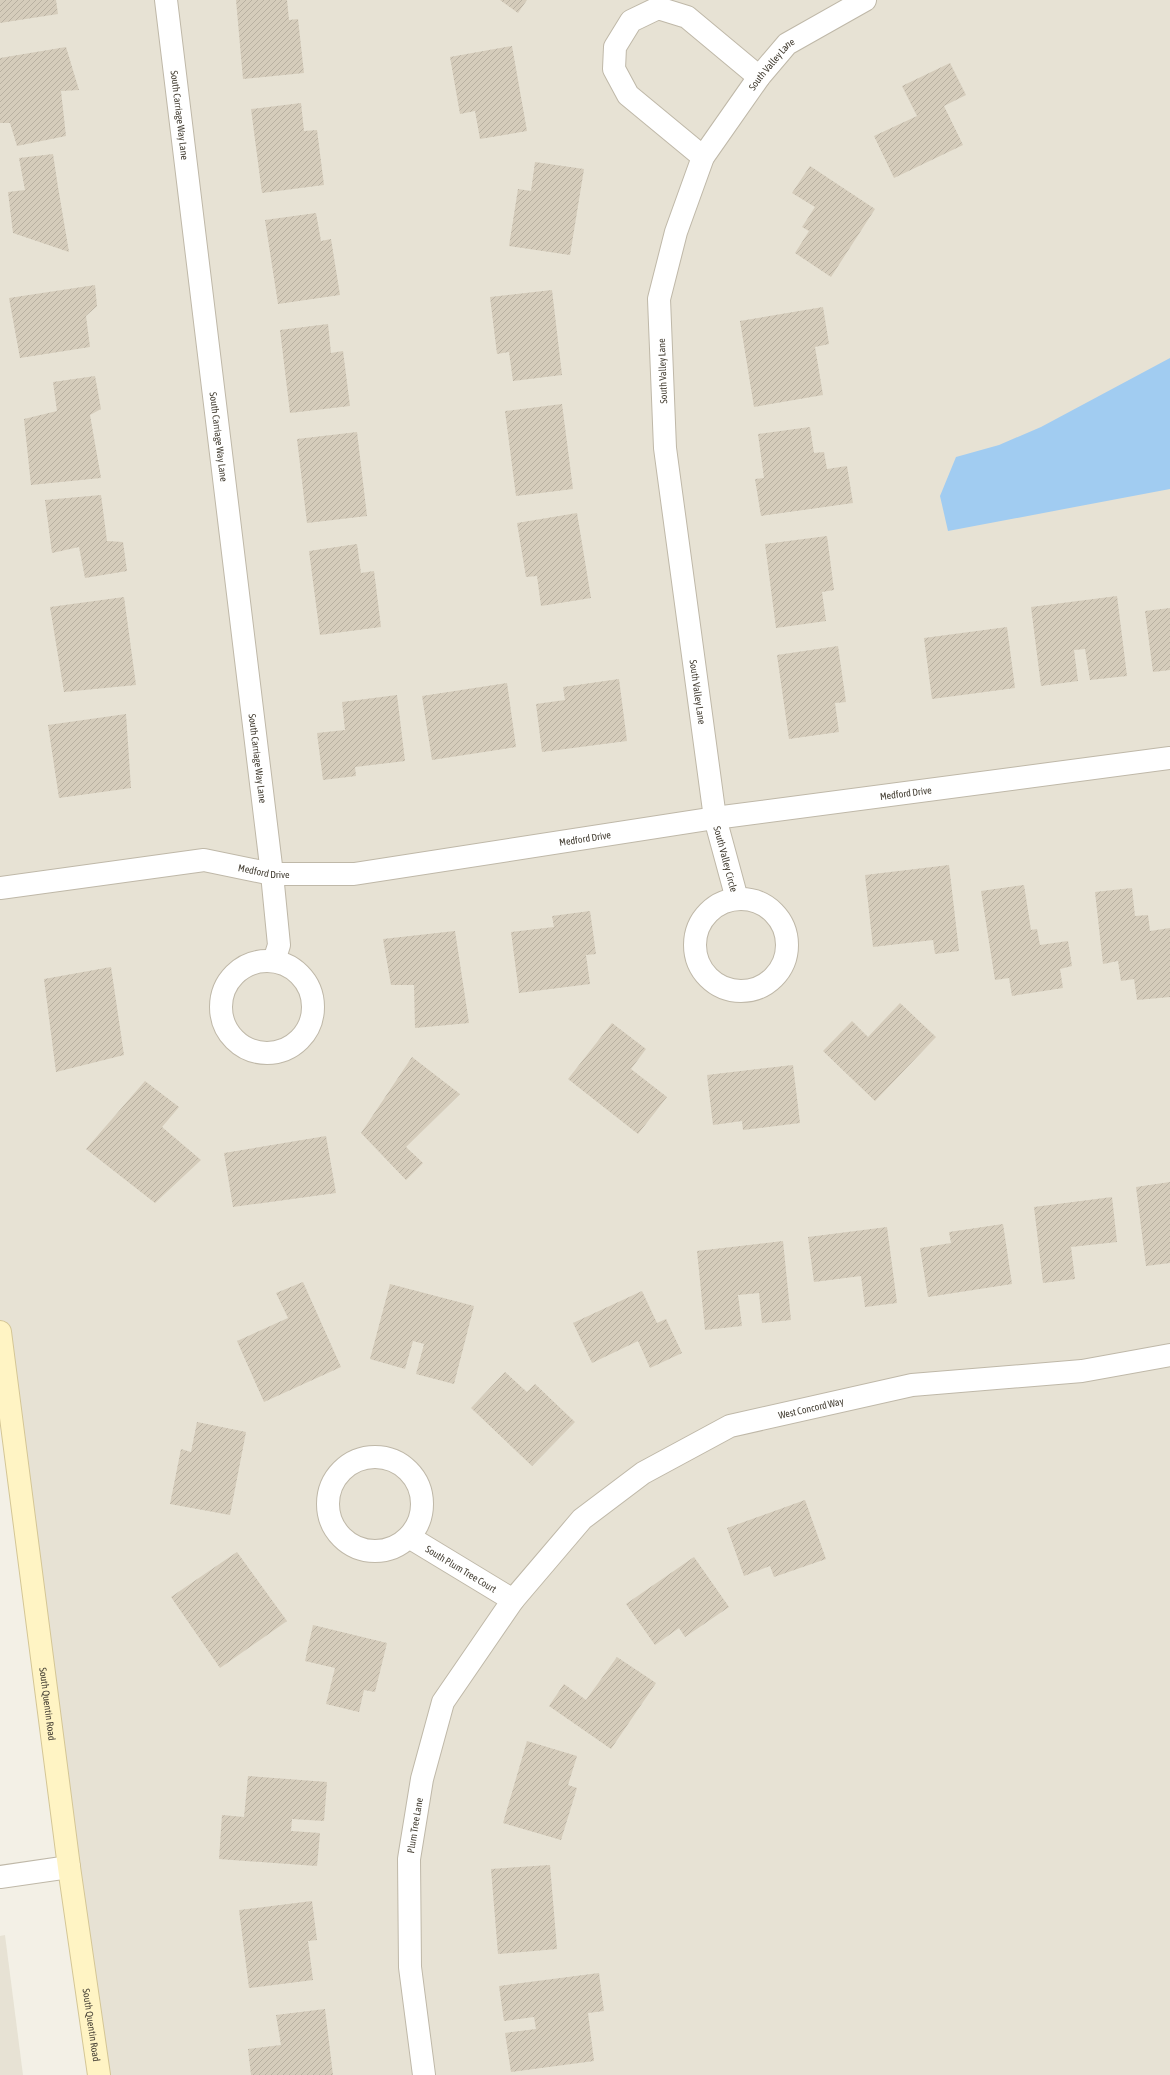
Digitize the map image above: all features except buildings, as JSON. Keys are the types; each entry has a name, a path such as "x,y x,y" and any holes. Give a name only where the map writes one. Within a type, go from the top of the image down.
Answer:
{"main road":[{"name":"South Quentin Road","path":"0,1332 69,1867 99,2075"}],"street":[{"name":"South Carriage Way Lane","path":"166,0 272,874 279,945 274,961"},
{"name":"South Valley Lane","path":"715,818 665,448 659,299 676,232 703,156 759,77 787,44 865,0"},
{"path":"703,156 628,94 614,69 615,47 631,20 658,8 687,17 759,77"},
{"name":"Medford Drive","path":"0,888 204,860 272,874 354,874 715,818 1170,758"},
{"name":"South Valley Circle","path":"715,818 736,899"},
{"name":"South Valley Circle","path":"736,899 747,899 763,904 779,919 787,939 786,954 776,975 764,985 738,991 719,985 707,976 700,965 695,949 696,936 702,921 717,905 736,899"},
{"path":"258,961 274,961 282,962 296,970 310,989 314,1009 312,1021 304,1036 294,1044 279,1052 266,1053 250,1050 236,1041 226,1028 222,1016 221,1000 223,991 231,977 247,965 258,961"},
{"name":"West Concord Way","path":"513,1600 582,1519 643,1473 730,1426 912,1385 1082,1370 1170,1355"},
{"path":"364,1457 382,1457 398,1462 411,1474 420,1488 422,1498 420,1519 409,1537 396,1547 380,1551 369,1551 354,1547 335,1531 328,1509 331,1485 343,1468 364,1457"},
{"name":"South Plum Tree Court","path":"409,1537 513,1600"},
{"name":"Plum Tree Lane","path":"424,2075 410,1967 408,1911 409,1859 422,1779 443,1702 513,1600"},
{"path":"0,1877 69,1867"}],"shaded area":[{"path":"0,0 1170,0 1170,2075 99,2075 0,1332"},
{"path":"5,1935 23,2075 0,2075 0,1936"}],"water":[{"path":"1170,358 1170,489 948,531 940,496 956,457 999,445 1041,427"}]}
